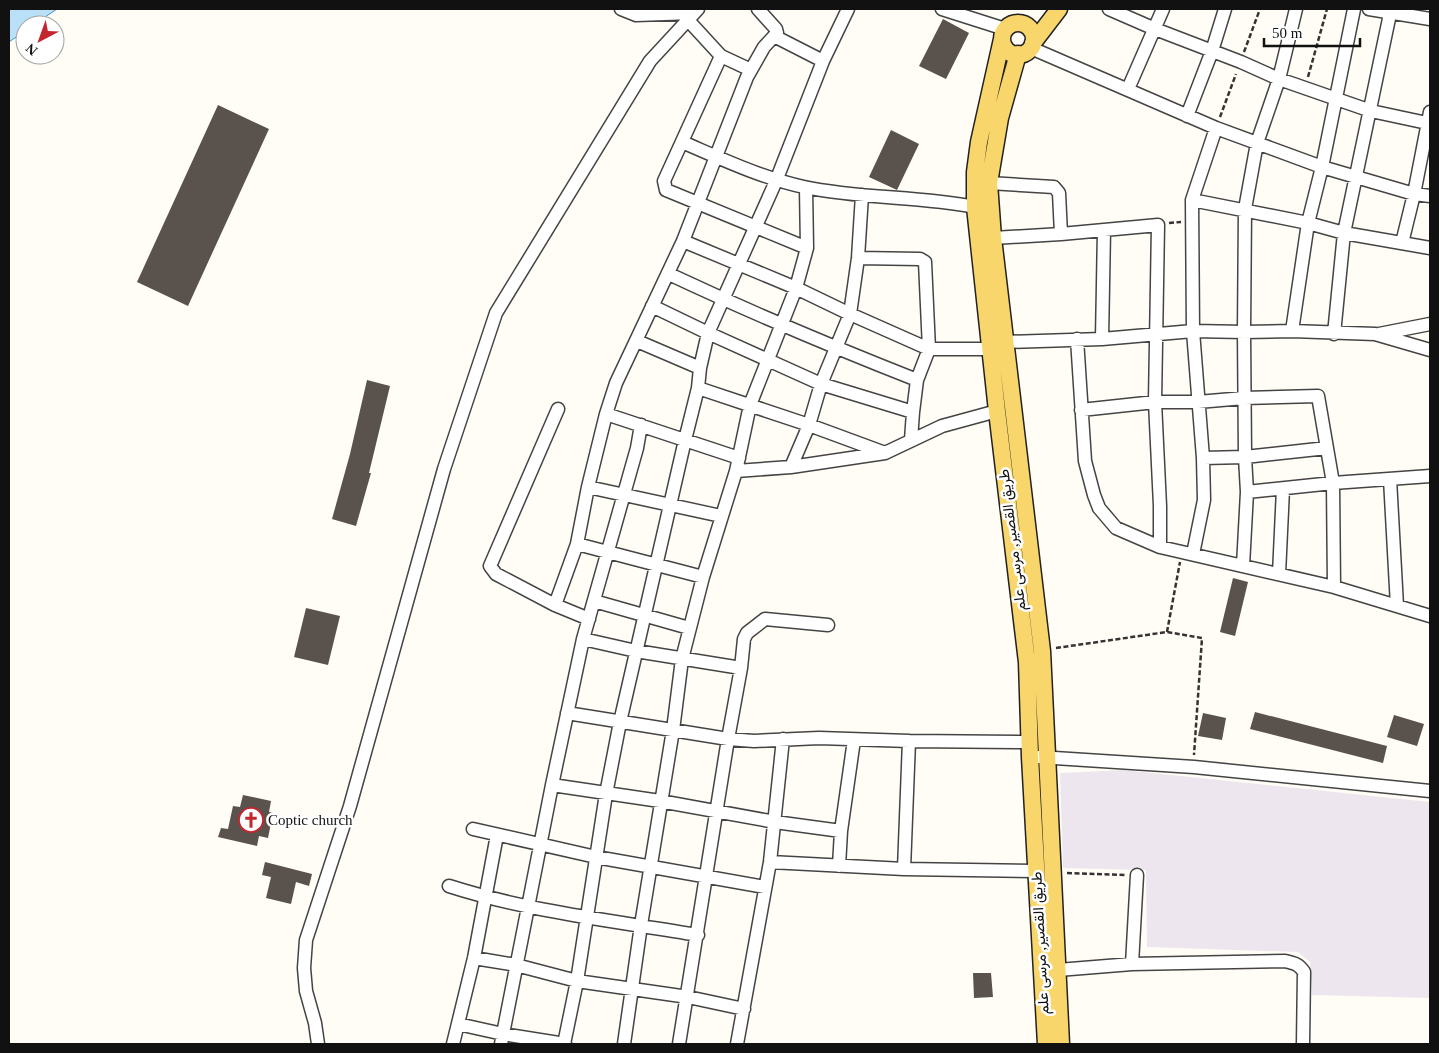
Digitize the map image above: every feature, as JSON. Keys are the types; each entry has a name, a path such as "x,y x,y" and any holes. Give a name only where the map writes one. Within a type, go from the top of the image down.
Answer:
{"main road":[{"name":"طريق القصير, مرسى علم","path":"1059,9 1027,48 1000,118 989,183 993,238 1042,651 1062,1044"},
{"path":"1013,24 1022,24 1030,29 1033,34 1027,48 1009,51 1003,44 1004,34 1013,24"},
{"name":"طريق القصير, مرسى علم","path":"1004,34 979,142 975,172 975,207 1027,662 1046,1044"}],"street":[{"path":"621,9 638,12 693,14"},
{"path":"555,605 578,544 588,487 606,414 616,383 669,274 699,203 750,70 764,47 777,33 776,29 758,9"},
{"path":"458,1024 502,1039 565,1044 588,917 606,794 620,722 698,388 700,368 708,333 776,180 823,60 848,9"},
{"path":"942,9 1004,34"},
{"path":"1109,9 1336,100 1371,111 1429,117 1402,243"},
{"path":"1128,89 1163,9"},
{"path":"1187,116 1212,51 1225,9"},
{"path":"1243,566 1247,492 1244,398 1245,210 1257,143 1280,79 1296,9"},
{"path":"1292,331 1308,223 1322,167 1354,9"},
{"path":"1370,9 1391,10 1430,19"},
{"path":"1334,334 1344,233 1391,10"},
{"path":"693,14 721,56 750,70"},
{"path":"318,1044 315,1023 306,991 304,968 306,940 350,806 444,469 496,314 650,61 693,14"},
{"path":"774,36 823,60"},
{"path":"1027,48 1128,89 1216,128 1322,167 1414,194 1430,196"},
{"path":"721,56 664,181 664,188 807,248"},
{"path":"1187,553 1204,500 1203,458 1193,331 1192,200 1216,128"},
{"path":"682,142 776,180 806,188 862,195 950,202 975,207"},
{"path":"989,183 1054,187 1058,193 1061,234"},
{"path":"624,1044 688,628 738,465 750,405 796,288 807,248 806,188"},
{"path":"791,467 809,425 822,384 850,314 858,258 862,195"},
{"path":"1192,200 1308,223 1344,233 1430,248"},
{"path":"993,238 1158,225 1155,402 1160,547"},
{"path":"1102,339 1104,230"},
{"path":"683,241 796,288 929,349 990,349"},
{"path":"858,258 920,259 925,262 929,349 917,380 911,440"},
{"path":"669,274 837,349 917,380"},
{"path":"652,306 822,384 913,412"},
{"path":"1005,342 1102,339 1193,331 1292,331 1375,334 1430,324"},
{"path":"1375,334 1430,350"},
{"path":"1077,339 1085,461 1099,508 1116,528 1160,547 1334,587 1430,616"},
{"path":"636,341 700,368"},
{"path":"698,388 885,453"},
{"path":"1081,410 1155,402 1198,402 1244,398 1318,396 1332,483 1334,587"},
{"path":"558,409 490,566 496,574 555,605 589,619"},
{"path":"606,414 685,440 738,465 791,467 885,453 942,426 997,411"},
{"path":"502,1039 566,713 583,639 624,496 641,425"},
{"path":"1203,458 1245,457 1327,448"},
{"path":"1247,492 1332,483 1430,476"},
{"path":"1390,479 1397,606"},
{"path":"588,487 721,516"},
{"path":"1279,574 1283,489"},
{"path":"578,544 703,577"},
{"path":"594,602 688,628"},
{"path":"679,1044 688,998 728,739 742,668 744,639 752,628 765,619 828,625"},
{"path":"583,639 636,651 742,668"},
{"path":"566,713 728,739 754,741 819,738 909,741 1030,750 1048,757 1194,767 1430,791"},
{"path":"737,1044 770,862 782,739"},
{"path":"838,866 854,740"},
{"path":"904,869 909,741"},
{"path":"552,784 774,822 841,831"},
{"path":"473,829 596,857 765,887"},
{"path":"453,1044 474,958 497,835"},
{"path":"770,862 904,869 1036,871"},
{"path":"1132,964 1136,875"},
{"path":"449,886 486,898 698,935"},
{"path":"474,958 516,965 577,980 744,1009"},
{"path":"1058,970 1132,964 1285,961 1298,964 1304,972 1303,1044"}],"path":[{"path":"1216,128 1260,9"},
{"path":"1305,88 1327,9"},
{"path":"1158,225 1192,220"},
{"path":"1167,632 1187,553"},
{"path":"1042,651 1167,632 1202,638 1194,767"},
{"path":"1053,873 1136,875"}],"shaded area":[{"path":"1123,770 1430,802 1430,998 1312,995 1310,962 1298,952 1147,947 1146,870 1063,868 1060,773"}],"water":[{"path":"9,9 57,9 48,15 15,15 15,38 9,42"}],"building":[{"path":"943,19 969,33 946,79 919,66"},
{"path":"218,105 269,129 188,306 137,282"},
{"path":"891,130 919,144 897,190 869,177"},
{"path":"367,380 390,386 369,473 371,473 356,526 332,519 350,454"},
{"path":"1233,578 1248,582 1235,636 1220,632"},
{"path":"306,608 340,616 328,665 294,657"},
{"path":"1255,712 1387,746 1383,763 1250,729"},
{"path":"1203,713 1226,718 1222,740 1198,736"},
{"path":"1394,715 1424,724 1417,746 1387,737"},
{"name":"Coptic church","path":"243,795 271,801 269,812 273,813 268,838 259,836 257,846 218,837 221,828 228,829 233,806 240,807"},
{"path":"265,862 312,874 309,886 296,882 291,904 266,898 271,877 262,875"},
{"path":"973,973 991,973 993,997 974,998"}],"place":[{"name":"Coptic church","path":"251,820"}]}
